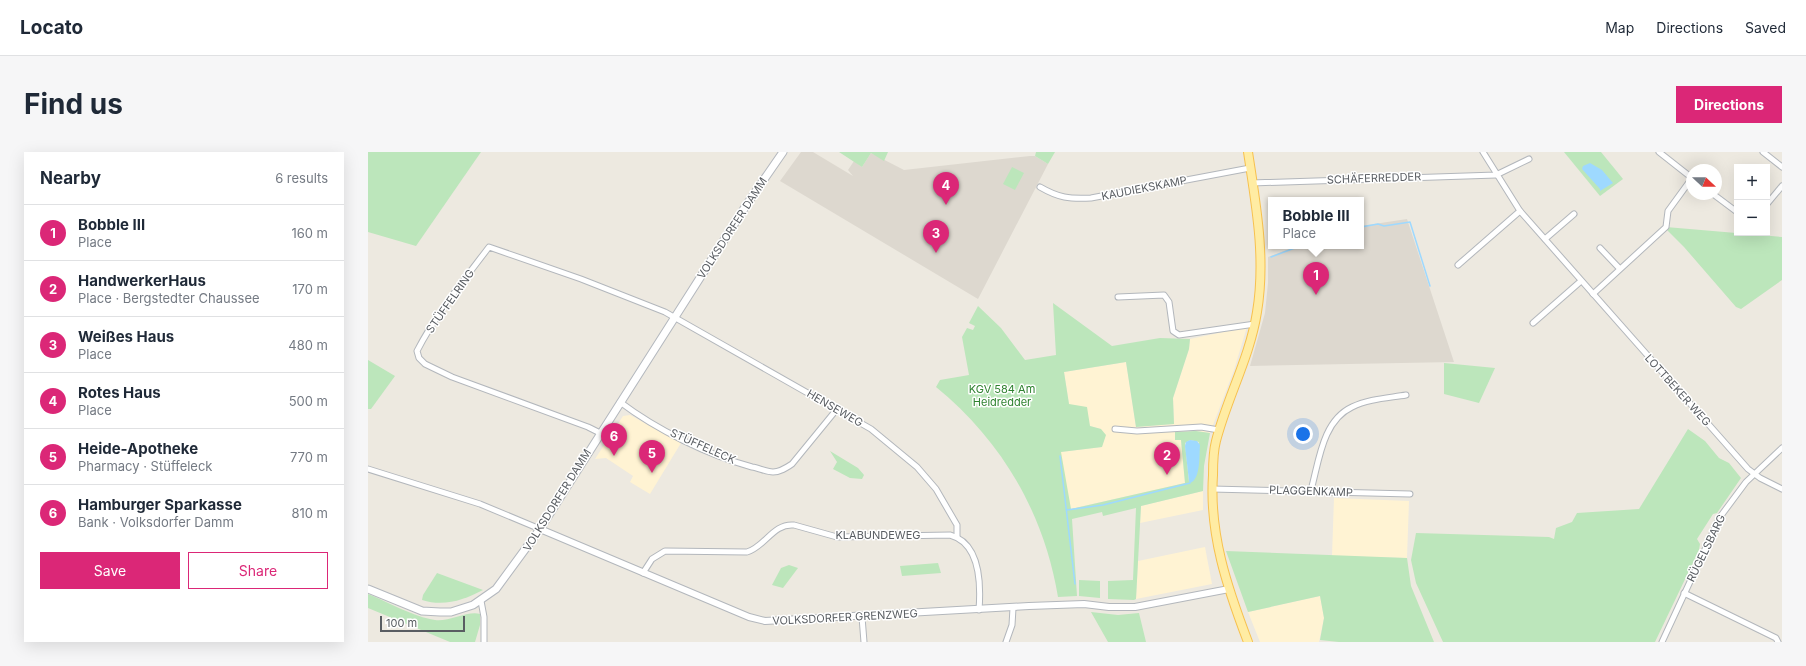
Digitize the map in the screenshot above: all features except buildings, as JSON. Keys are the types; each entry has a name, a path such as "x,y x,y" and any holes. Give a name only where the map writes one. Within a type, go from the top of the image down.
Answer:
{"main road":[{"name":"VOLKSDORFER DAMM","path":"368,589 429,612 452,612 480,601 491,594 504,580 540,529 674,317 747,204 783,152"},
{"path":"1248,152 1261,258 1261,283 1255,324 1219,430 1214,452 1212,489 1214,529 1219,556 1229,590 1248,642"}],"street":[{"name":"LOTTBEKER WEG","path":"1483,152 1520,211 1581,281 1754,474 1782,489"},
{"path":"1659,152 1686,173"},
{"path":"1763,152 1782,166"},
{"path":"1496,174 1529,159"},
{"name":"KAUDIEKSKAMP","path":"1040,187 1055,196 1069,198 1091,198 1250,168"},
{"name":"SCHÄFERREDDER","path":"1252,183 1496,174"},
{"path":"1593,294 1619,268 1666,227 1668,211 1686,186"},
{"path":"1770,200 1782,186"},
{"path":"1722,200 1734,210"},
{"path":"1458,264 1520,211"},
{"path":"1545,239 1574,214"},
{"name":"STÜFFELRING","path":"600,433 588,427 452,378 425,364 419,358 417,352 450,299 489,247 581,279 674,317"},
{"path":"1600,248 1619,268"},
{"path":"1533,323 1581,281"},
{"path":"1118,297 1164,295 1169,302 1173,331 1179,335 1255,324"},
{"name":"HENSEWEG","path":"674,317 885,439 917,468 936,489 951,512 958,530 957,537"},
{"path":"1311,490 1326,437 1332,424 1341,414 1350,408 1366,402 1406,395"},
{"name":"STÜFFELECK","path":"620,402 638,414 699,447 720,456 772,472 786,468 792,464 837,410"},
{"path":"1115,429 1136,431 1200,427 1219,430"},
{"name":"RÜGELSBARG","path":"1662,642 1720,517 1754,474 1782,448"},
{"name":"VOLKSDORFER GRENZWEG","path":"368,468 480,504 749,617 765,621 1084,604 1109,607 1135,607 1229,590"},
{"name":"PLAGGENKAMP","path":"1212,489 1311,490 1410,494"},
{"name":"KLABUNDEWEG","path":"643,573 652,559 665,550 746,552 756,548 772,533 787,525 794,525 837,537 944,535 957,537"},
{"path":"957,537 967,545 975,562 979,585 979,610"},
{"path":"1684,593 1776,638 1778,642"},
{"path":"480,601 484,618 484,642"},
{"path":"1006,642 1012,625 1013,608"},
{"path":"862,617 864,642"}],"shaded area":[{"path":"801,152 813,152 853,176 848,170 854,161 862,167 871,153 904,170 1030,156 1035,156 1048,164 978,299 780,181"},
{"path":"1407,219 1454,362 1250,366 1265,313 1268,283 1268,257 1289,249 1364,249 1364,226"},
{"path":"1247,327 1234,370 1210,433 1196,431 1175,432 1181,440 1185,483 1070,509 1060,452 1102,447 1101,429 1090,426 1069,404 1064,372 1126,362 1136,427 1174,424 1173,398 1189,349 1190,339"},
{"path":"630,415 681,443 650,494 630,482 633,476 606,458 595,459 623,416"},
{"path":"1203,491 1203,510 1140,523 1141,506"},
{"path":"1334,498 1409,501 1407,558 1332,556"},
{"path":"1205,547 1212,584 1136,599 1138,561"},
{"path":"1320,596 1324,618 1319,642 1260,642 1248,612"}],"green space":[{"path":"368,152 481,152 416,246 368,232"},
{"path":"839,152 888,152 884,161 871,153 862,167"},
{"path":"1036,152 1055,152 1048,164 1035,156"},
{"path":"1564,152 1601,152 1623,179 1600,196"},
{"path":"1012,167 1024,173 1015,190 1003,184"},
{"path":"1665,228 1734,233 1734,236 1782,237 1782,280 1741,309 1736,307 1684,247"},
{"name":"KGV 584 Am Heidredder","path":"1053,303 1112,346 1160,338 1190,339 1189,349 1173,398 1174,424 1136,427 1126,362 1064,372 1069,404 1087,407 1090,426 1101,429 1106,435 1102,447 1061,452 1071,509 1185,483 1181,440 1175,440 1175,432 1196,431 1210,433 1204,466 1203,491 1141,506 1136,599 1134,600 1108,599 1108,581 1133,580 1136,508 1103,516 1102,512 1072,519 1077,596 1058,597 1042,536 1031,508 1016,481 1000,455 981,431 960,408 936,387 940,380 969,375 962,337 967,328 973,330 975,326 969,323 978,306 1001,328 1025,360 1056,355","holes":["1190,440 1199,442 1189,482 1185,443"]},
{"path":"368,360 395,376 371,409 368,409"},
{"path":"1444,363 1495,368 1479,403 1444,394"},
{"path":"1688,429 1705,441 1719,458 1729,463 1741,478 1717,513 1713,514 1697,539 1700,544 1699,550 1655,642 1443,642 1416,583 1411,560 1416,533 1549,537 1554,539 1556,528 1572,522 1577,513 1639,509"},
{"path":"830,451 858,468 864,475 862,479 850,478 833,469 837,462"},
{"path":"1226,551 1407,558 1411,586 1434,642 1339,642 1320,640 1324,618 1320,596 1248,612"},
{"path":"938,563 941,573 902,576 900,566"},
{"path":"789,565 798,568 783,588 772,585 781,568"},
{"path":"437,573 483,590 469,597 446,603 422,600 423,595"},
{"path":"1079,580 1100,581 1100,598 1079,596"},
{"path":"368,594 410,613 435,620 475,613 480,614 480,625 475,642 450,642 368,608"},
{"path":"1091,612 1118,615 1139,613 1146,642 1108,642"}],"water":[{"path":"1590,163 1602,170 1613,183 1600,191 1600,189 1582,169 1583,166"},
{"path":"1190,440 1197,441 1200,445 1198,472 1194,481 1190,483 1185,446 1186,442"}],"waterway":[{"path":"1364,226 1378,224 1384,226 1410,222 1430,286"},
{"path":"1271,257 1292,249"},
{"path":"1060,456 1075,584"},
{"path":"1067,510 1103,505 1190,483"}],"place":[{"name":"Rotes Haus","path":"946,205"},
{"name":"Weißes Haus","path":"936,253"},
{"name":"Bobble III","path":"1316,295"},
{"name":"Hamburger Sparkasse","path":"614,456"},
{"name":"Heide-Apotheke","path":"652,473"},
{"name":"HandwerkerHaus","path":"1167,475"}]}
